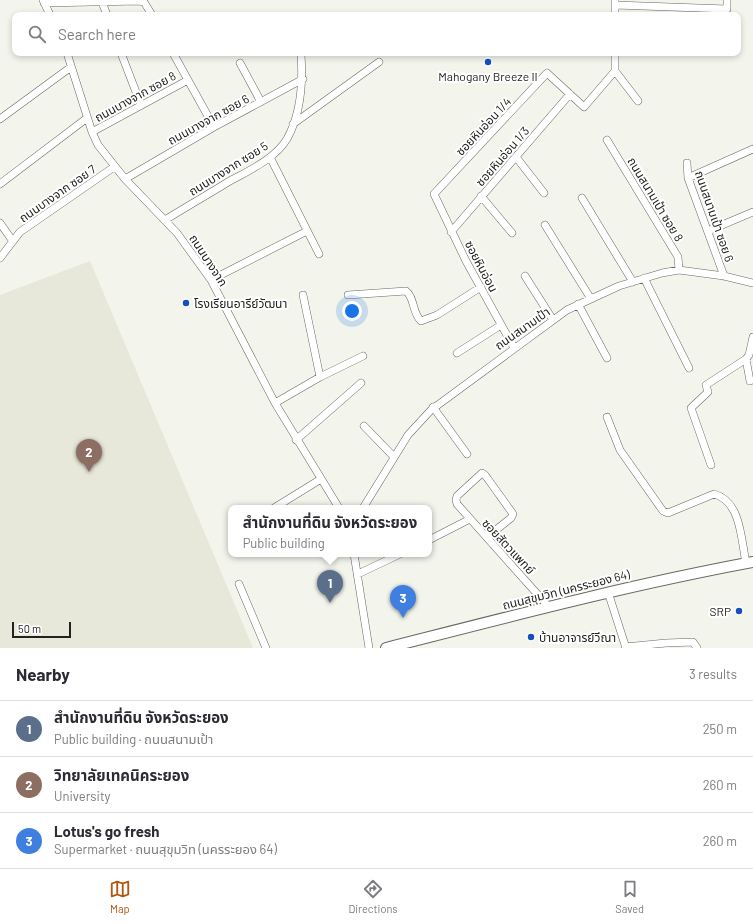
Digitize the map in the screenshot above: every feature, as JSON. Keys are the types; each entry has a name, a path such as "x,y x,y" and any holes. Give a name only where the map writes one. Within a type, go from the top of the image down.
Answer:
{"street":[{"path":"615,3 727,9 727,0"},
{"path":"48,12 43,1 144,2 150,12"},
{"path":"102,2 106,12"},
{"name":"ถนนบางจาก","path":"68,56 92,132 114,167 190,248 212,280 275,403 296,440 337,505"},
{"path":"122,56 141,105"},
{"path":"175,56 214,127"},
{"name":"ถนนบางจาก ซอย 5","path":"165,220 270,157 287,139 293,124 303,79 301,56"},
{"path":"615,56 615,71 638,101"},
{"path":"293,124 379,62"},
{"path":"240,63 261,102"},
{"path":"0,119 71,67"},
{"path":"570,94 584,107 615,71"},
{"name":"ซอยหินอ่อน 1/4","path":"434,194 548,72 570,94"},
{"name":"ถนนบางจาก ซอย 6","path":"126,180 214,127 303,79"},
{"name":"ถนนบางจาก ซอย 8","path":"92,132 188,80"},
{"name":"ซอยหินอ่อน 1/3","path":"451,232 570,94"},
{"path":"0,184 88,118"},
{"name":"ถนนสนามเป้า ซอย 8","path":"607,140 678,257 679,270"},
{"path":"688,178 753,149"},
{"path":"270,157 319,254"},
{"path":"516,157 544,194"},
{"name":"ถนนสนามเป้า ซอย 6","path":"687,163 688,178 724,276"},
{"name":"ถนนบางจาก ซอย 7","path":"0,258 7,250 12,240 20,232 114,167"},
{"name":"ซอยหินอ่อน","path":"434,194 451,232 514,348"},
{"path":"481,196 512,233"},
{"path":"582,198 634,282"},
{"path":"708,231 753,212"},
{"path":"0,223 12,240"},
{"path":"545,225 591,299"},
{"path":"212,280 307,231"},
{"name":"ถนนสนามเป้า","path":"365,505 408,434 434,407 553,320 578,304 644,278 679,270 724,276 753,284"},
{"path":"525,276 553,320"},
{"path":"644,278 689,368"},
{"path":"348,295 406,291 410,293 417,318 421,321 437,315 481,287"},
{"path":"303,295 320,377"},
{"path":"578,304 607,358"},
{"path":"457,353 501,325"},
{"path":"711,465 691,408 708,392 706,385 746,359 749,355 753,337"},
{"path":"275,403 320,377 363,356"},
{"path":"746,359 750,381"},
{"path":"296,440 362,383"},
{"path":"434,407 467,454"},
{"path":"607,416 620,450 663,511 668,512 714,494 722,496 729,501 737,516 750,562"},
{"path":"364,426 394,457"},
{"name":"ซอยสัตวแพทย์","path":"487,537 511,518 513,514 485,475 479,474 457,496 457,504 548,606"},
{"path":"279,505 321,479"},
{"name":"ซอยสัตวแพทย์","path":"432,538 470,519"},
{"path":"355,557 369,648"},
{"path":"358,574 394,557"},
{"name":"ถนนสุขุมวิท (นครระยอง 64)","path":"386,648 548,606 719,567 750,562"},
{"path":"239,584 266,648"},
{"path":"608,592 625,648 666,643 693,642 697,648"}],"shaded area":[{"path":"90,261 253,648 0,648 0,295"}],"place":[{"name":"Mahogany Breeze II","path":"488,62"},
{"name":"โรงเรียนอารีย์วัฒนา","path":"186,303"},
{"name":"วิทยาลัยเทคนิคระยอง","path":"89,472"},
{"name":"สำนักงานที่ดิน จังหวัดระยอง","path":"330,603"},
{"name":"SRP","path":"739,611"},
{"name":"Lotus's go fresh","path":"403,618"},
{"name":"บ้านอาจารย์วีณา","path":"531,637"}]}
